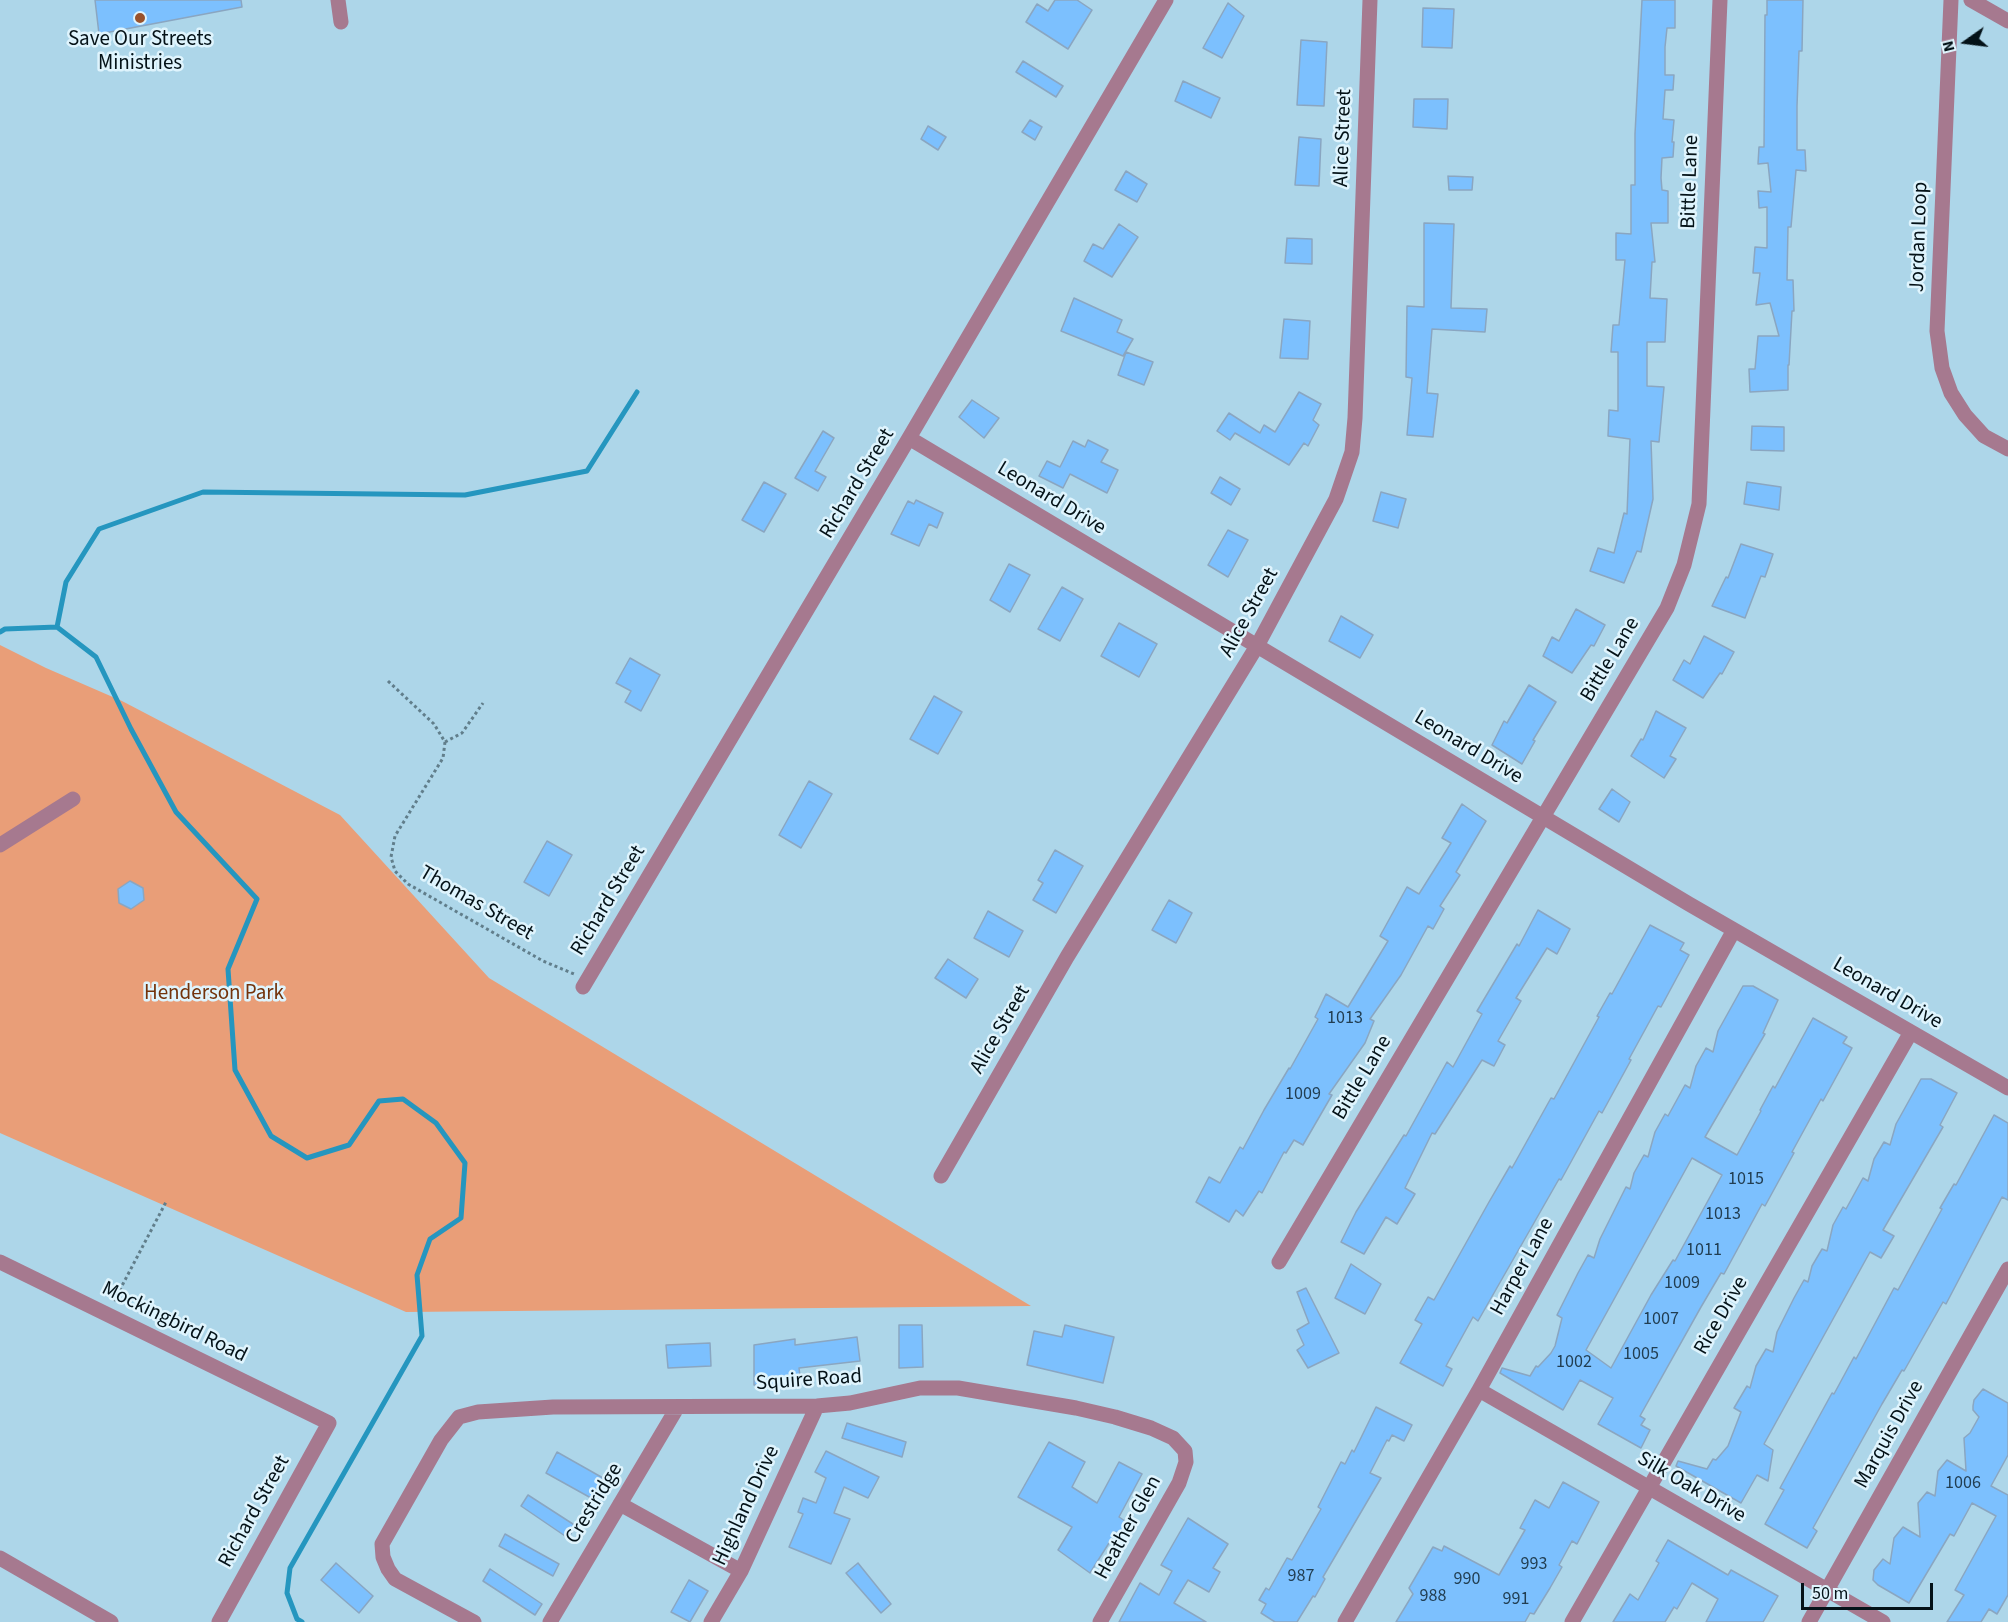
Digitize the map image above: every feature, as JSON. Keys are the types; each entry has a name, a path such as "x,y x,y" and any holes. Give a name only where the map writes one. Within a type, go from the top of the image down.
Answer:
{"street":[{"path":"338,0 341,22"},
{"name":"Richard Street","path":"585,983 1166,0"},
{"name":"Alice Street","path":"941,1176 1067,957 1257,646 1336,499 1352,452 1370,0"},
{"name":"Bittle Lane","path":"1279,1262 1667,608 1684,565 1699,504 1720,0"},
{"name":"Jordan Loop","path":"1952,0 1937,331 1942,368 1951,393 1965,415 1984,436 2008,449"},
{"path":"1971,0 2008,21"},
{"name":"Leonard Drive","path":"909,438 1734,930 2008,1088"},
{"path":"0,845 73,799"},
{"name":"Harper Lane","path":"1345,1622 1479,1390 1734,930"},
{"name":"Rice Drive","path":"1572,1622 1911,1032"},
{"name":"Mockingbird Road","path":"0,1262 329,1423"},
{"name":"Marquis Drive","path":"1809,1622 2008,1269"},
{"name":"Squire Road","path":"474,1622 395,1579 383,1557 382,1545 435,1450 459,1417 478,1412 553,1407 817,1406 850,1403 920,1388 958,1388 1115,1417 1151,1428 1173,1438 1185,1451"},
{"name":"Silk Oak Drive","path":"1479,1390 1883,1622"},
{"name":"Highland Drive","path":"711,1622 741,1571 817,1406"},
{"name":"Crestridge","path":"550,1622 677,1408"},
{"name":"Richard Street","path":"219,1622 329,1423"},
{"name":"Heather Glen","path":"1100,1622 1179,1483 1186,1462 1185,1451"},
{"path":"620,1504 741,1571"},
{"path":"0,1558 111,1622"}],"path":[{"path":"388,681 434,724 445,742 462,733 483,703"},
{"name":"Thomas Street","path":"445,742 443,758 395,836 391,857 395,871 408,884 585,983"},
{"path":"107,1313 166,1202"}],"green space":[{"name":"Henderson Park","path":"0,645 122,701 340,815 489,978 1031,1306 406,1312 0,1133"}],"building":[{"name":"Save Our Streets Ministries","path":"95,0 241,0 242,7 99,34"},
{"path":"1055,0 1077,0 1092,10 1068,49 1026,22 1037,4 1048,11"},
{"path":"1642,0 1675,0 1675,28 1667,28 1665,47 1665,75 1674,75 1673,90 1665,90 1663,119 1674,120 1672,142 1674,142 1673,157 1662,158 1662,190 1668,191 1668,223 1651,223 1655,262 1652,262 1650,298 1667,299 1665,342 1647,342 1647,386 1664,387 1659,442 1651,441 1653,499 1641,552 1637,551 1624,583 1590,571 1598,548 1614,553 1624,513 1627,514 1630,439 1608,436 1609,410 1618,411 1618,352 1611,352 1613,325 1619,325 1625,260 1616,260 1616,233 1631,234 1631,185 1635,185 1635,134"},
{"path":"1767,0 1803,0 1802,51 1799,51 1797,150 1805,150 1806,171 1796,170 1791,227 1788,227 1787,280 1793,280 1794,311 1792,311 1788,390 1750,392 1749,369 1755,369 1758,336 1779,336 1770,303 1756,305 1760,273 1753,273 1755,247 1767,248 1767,207 1759,208 1758,191 1771,192 1768,163 1758,164 1759,147 1764,147"},
{"path":"1228,3 1244,16 1222,58 1203,48"},
{"path":"1423,8 1454,9 1452,48 1422,47"},
{"path":"1301,40 1327,42 1324,106 1297,105"},
{"path":"1023,61 1063,86 1056,97 1016,72"},
{"path":"1183,81 1220,98 1211,118 1175,101"},
{"path":"1414,99 1448,99 1447,129 1413,127"},
{"path":"1030,120 1042,127 1035,140 1022,132"},
{"path":"928,126 946,137 938,150 921,139"},
{"path":"1299,137 1321,139 1319,186 1295,185"},
{"path":"1126,171 1147,184 1137,202 1115,190"},
{"path":"1448,176 1473,177 1472,190 1449,190"},
{"path":"1424,223 1454,224 1451,308 1487,309 1485,332 1432,329 1427,393 1438,394 1433,437 1407,435 1412,378 1406,377 1407,306 1424,307"},
{"path":"1119,224 1138,237 1112,277 1084,261 1093,244 1103,249"},
{"path":"1287,238 1312,239 1312,264 1285,263"},
{"path":"1074,298 1122,320 1117,332 1133,339 1123,356 1061,331"},
{"path":"1284,319 1310,321 1308,359 1280,358"},
{"path":"1126,352 1153,362 1144,385 1118,375"},
{"path":"1299,392 1321,404 1313,420 1319,425 1308,446 1304,443 1289,465 1235,433 1230,440 1217,431 1229,413 1260,433 1264,425 1275,432"},
{"path":"972,400 999,418 984,438 959,417"},
{"path":"1752,426 1784,427 1784,451 1751,450"},
{"path":"823,431 834,438 815,471 826,477 818,491 795,478"},
{"path":"1088,440 1108,450 1101,462 1118,470 1107,493 1070,474 1063,488 1039,476 1047,461 1060,467 1073,441 1085,447"},
{"path":"1220,477 1240,489 1231,505 1211,493"},
{"path":"764,482 786,494 764,532 742,520"},
{"path":"1747,482 1781,487 1779,510 1744,504"},
{"path":"1381,492 1406,499 1398,528 1373,521"},
{"path":"916,500 943,513 937,528 929,524 919,546 891,534 908,501 914,504"},
{"path":"1228,530 1248,540 1228,577 1208,565"},
{"path":"1741,544 1773,554 1765,577 1761,576 1745,618 1712,606 1726,577 1728,578"},
{"path":"1009,564 1030,575 1010,612 990,600"},
{"path":"1062,587 1083,599 1060,641 1038,629"},
{"path":"1576,609 1605,625 1594,646 1591,645 1572,673 1543,656 1552,637 1559,641"},
{"path":"1341,616 1373,635 1360,658 1329,641"},
{"path":"1119,623 1157,644 1139,677 1101,656"},
{"path":"1704,636 1734,652 1722,674 1720,673 1703,698 1673,680 1684,660 1690,664"},
{"path":"630,658 660,675 641,711 625,702 631,691 616,683"},
{"path":"1529,685 1556,702 1533,740 1535,741 1522,764 1492,745 1504,721 1507,723"},
{"path":"934,696 962,712 938,754 910,739"},
{"path":"1656,711 1686,728 1670,756 1676,759 1664,778 1631,756 1641,739 1643,740"},
{"path":"809,781 832,794 801,848 779,835"},
{"path":"1612,789 1630,802 1619,822 1599,809"},
{"path":"1462,804 1486,821 1456,872 1460,875 1440,906 1444,909 1433,929 1428,926 1401,975 1370,1019 1374,1021 1365,1043 1329,1094 1332,1095 1303,1145 1294,1140 1286,1153 1284,1152 1262,1193 1259,1191 1243,1216 1236,1210 1229,1222 1196,1202 1209,1177 1220,1183 1240,1147 1243,1149 1318,1019 1315,1017 1326,994 1348,1007 1388,941 1380,936 1407,887 1419,894 1451,843 1442,838"},
{"path":"547,841 572,855 549,896 524,882"},
{"path":"1055,850 1083,866 1056,913 1033,900 1043,883 1038,880"},
{"path":"130,881 143,888 144,900 131,909 119,903 118,889"},
{"path":"1169,900 1192,913 1176,943 1152,930"},
{"path":"1538,910 1570,929 1557,954 1547,948 1516,998 1521,1001 1498,1041 1505,1045 1494,1066 1482,1060 1435,1134 1432,1133 1405,1188 1415,1194 1397,1224 1386,1217 1364,1254 1341,1242 1356,1212 1404,1135 1406,1136 1447,1062 1453,1067 1482,1014 1477,1011 1517,944 1519,946"},
{"path":"988,911 1023,931 1009,957 974,938"},
{"path":"1650,925 1684,943 1680,950 1689,955 1661,1007 1658,1006 1602,1113 1599,1111 1478,1321 1473,1317 1446,1366 1452,1369 1443,1386 1400,1363 1422,1324 1415,1320 1428,1297 1434,1300 1510,1166 1512,1168 1551,1098 1554,1099 1599,1017 1597,1016 1610,993 1612,994"},
{"path":"948,959 978,979 966,998 935,978"},
{"path":"1743,986 1753,986 1778,1000 1763,1033 1765,1034 1705,1137 1737,1155 1773,1086 1775,1088 1813,1018 1847,1037 1843,1043 1852,1048 1823,1101 1821,1099 1765,1206 1762,1204 1724,1274 1721,1273 1640,1416 1645,1419 1641,1425 1650,1430 1641,1448 1598,1424 1613,1398 1580,1380 1563,1410 1500,1373 1502,1368 1530,1376 1536,1366 1538,1367 1551,1353 1562,1318 1557,1315 1578,1273 1588,1255 1594,1258 1600,1239 1626,1187 1630,1189 1634,1173 1644,1155 1648,1157 1655,1132 1665,1114 1668,1116 1685,1085 1690,1088 1696,1066 1706,1048 1713,1052 1718,1031","holes":["1692,1158 1722,1175 1675,1261 1673,1260 1651,1295 1611,1368 1586,1350"]},
{"path":"1921,1079 1931,1079 1957,1093 1940,1125 1943,1127 1883,1230 1894,1236 1881,1258 1870,1252 1764,1444 1773,1450 1768,1481 1757,1475 1741,1503 1676,1466 1678,1461 1707,1469 1713,1459 1716,1460 1728,1446 1741,1412 1734,1408 1747,1386 1750,1388 1756,1366 1766,1349 1773,1352 1777,1332 1794,1298 1804,1280 1808,1282 1812,1266 1822,1249 1827,1251 1833,1225 1843,1207 1846,1209 1863,1178 1868,1181 1874,1159 1884,1142 1890,1145 1896,1124"},
{"path":"1994,1115 2008,1123 2008,1200 2002,1197 1946,1304 1943,1302 1904,1371 1902,1370 1882,1404 1813,1528 1817,1531 1807,1548 1765,1524 1784,1490 1780,1488 1832,1393 1834,1394 1854,1357 1856,1359 1894,1288 1898,1290 1942,1209 1940,1208 1954,1184 1956,1185"},
{"path":"1351,1264 1381,1284 1365,1314 1335,1298"},
{"path":"1306,1288 1339,1353 1308,1368 1297,1350 1304,1345 1297,1330 1309,1323 1297,1292"},
{"path":"899,1325 922,1325 923,1367 899,1368"},
{"path":"1065,1325 1114,1337 1103,1383 1027,1365 1034,1331 1062,1337"},
{"path":"857,1337 860,1361 799,1368 801,1384 754,1385 754,1345 795,1339 795,1345"},
{"path":"710,1343 711,1366 668,1368 666,1345"},
{"path":"1983,1389 2008,1403 2008,1455 1991,1486 2008,1495 2008,1595 1997,1614 1989,1609 1981,1622 1947,1622 1964,1595 1955,1590 1996,1516 1972,1503 1954,1536 1950,1534 1909,1603 1878,1585 1873,1580 1874,1570 1883,1559 1890,1564 1894,1538 1903,1527 1920,1537 1918,1503 1927,1492 1935,1496 1938,1471 1947,1460 1966,1471 1964,1438 1970,1433 1979,1417 1973,1410 1973,1406 1974,1400"},
{"path":"1376,1407 1412,1425 1404,1441 1392,1435 1389,1441 1387,1440 1370,1473 1381,1478 1323,1577 1325,1579 1315,1597 1313,1596 1297,1622 1275,1622 1261,1613 1266,1604 1259,1600 1266,1588 1269,1590 1287,1558 1292,1560 1321,1509 1318,1507 1341,1462 1345,1464 1352,1450 1354,1452"},
{"path":"847,1423 906,1442 902,1457 842,1438"},
{"path":"1049,1442 1085,1462 1072,1487 1097,1503 1119,1462 1142,1474 1119,1517 1131,1525 1123,1536 1116,1532 1090,1573 1058,1550 1072,1527 1018,1497"},
{"path":"826,1451 879,1477 868,1498 844,1487 834,1513 850,1519 831,1564 789,1547 803,1514 798,1512 803,1498 816,1503 826,1478 815,1472"},
{"path":"557,1452 603,1478 591,1498 546,1473"},
{"path":"1563,1482 1599,1502 1577,1544 1572,1541 1559,1565 1562,1567 1534,1614 1530,1613 1525,1622 1396,1622 1413,1594 1409,1588 1433,1547 1442,1551 1444,1546 1499,1575 1525,1530 1520,1528 1535,1500 1549,1508"},
{"path":"528,1495 576,1526 568,1538 521,1506"},
{"path":"1188,1518 1228,1544 1213,1568 1220,1572 1209,1592 1188,1580 1174,1603 1206,1622 1119,1622 1140,1583 1159,1595 1172,1571 1161,1565"},
{"path":"505,1534 559,1564 553,1576 499,1546"},
{"path":"1668,1540 1728,1575 1731,1570 1778,1596 1763,1622 1706,1622 1718,1599 1692,1583 1677,1609 1674,1607 1665,1622 1613,1622 1630,1594 1638,1600 1659,1563 1656,1561"},
{"path":"336,1563 373,1596 359,1613 321,1580"},
{"path":"858,1563 891,1604 881,1613 846,1573"},
{"path":"490,1569 542,1604 535,1615 483,1581"},
{"path":"689,1580 708,1591 690,1622 671,1612"}],"waterway":[{"path":"57,627 66,582 99,529 203,492 465,495 587,471 637,392"},
{"path":"0,632 5,629 57,627 96,657 131,729 176,812 257,899 228,969 235,1070 271,1136 307,1158 349,1145 379,1101 403,1099 436,1123 465,1163 461,1218 430,1239 417,1275 422,1336 290,1568 287,1593 297,1619 302,1622"}],"place":[{"name":"Save Our Streets Ministries","path":"140,18"}]}
